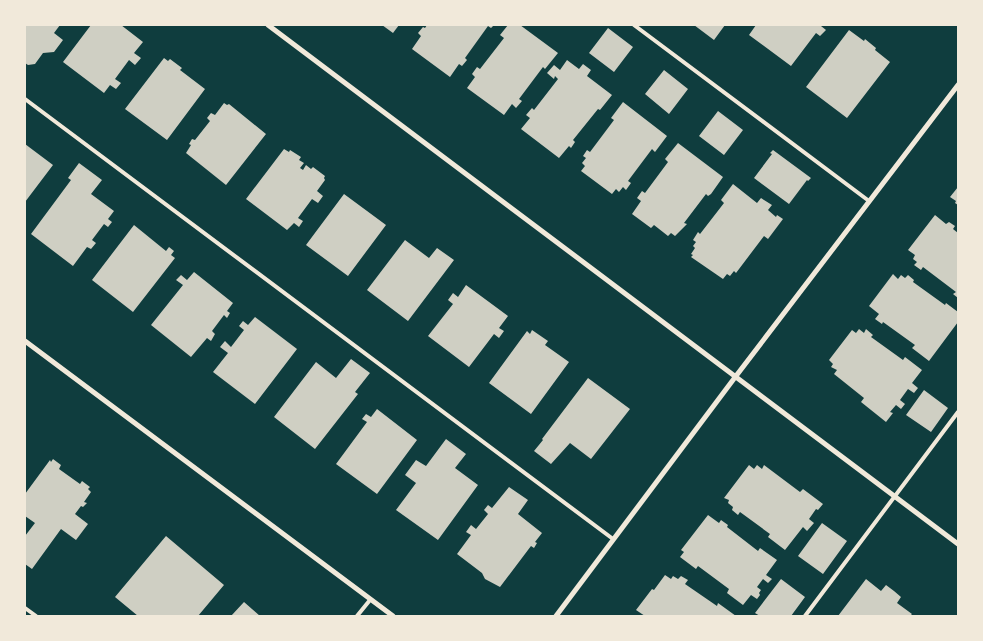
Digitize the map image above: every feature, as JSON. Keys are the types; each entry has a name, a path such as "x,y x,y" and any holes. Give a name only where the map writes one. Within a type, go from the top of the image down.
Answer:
{"street":[{"path":"268,25 958,544"},
{"path":"556,616 958,85"},
{"path":"25,342 392,616"}],"lane":[{"path":"634,25 870,201"},
{"path":"25,99 613,539"},
{"path":"805,616 958,412"},
{"path":"357,616 370,600"},
{"path":"25,608 36,616"}],"building":[{"path":"25,25 60,25 54,33 63,40 54,52 43,53 35,64 28,65 25,63"},
{"path":"91,25 121,25 143,42 134,53 141,58 135,65 129,60 115,79 121,83 116,89 110,85 104,93 63,62"},
{"path":"382,25 399,25 393,33"},
{"path":"427,25 494,25 491,28 488,26 465,58 467,60 462,66 459,64 450,77 412,49 421,36 418,33"},
{"path":"508,25 520,25 558,53 545,69 543,67 519,99 522,101 516,108 512,104 504,115 467,88 475,77 472,74 477,67 480,69 504,38 500,35"},
{"path":"694,25 725,25 714,40"},
{"path":"756,25 822,25 826,30 820,36 816,33 791,66 749,35"},
{"path":"608,28 633,47 614,72 589,53"},
{"path":"849,30 864,41 865,39 890,62 847,118 806,87"},
{"path":"164,58 168,61 170,59 182,68 180,70 205,89 167,140 125,109"},
{"path":"567,60 579,69 583,64 591,70 587,76 612,95 573,140 575,142 571,148 569,146 559,158 521,129 530,118 526,115 532,108 534,110 558,79 555,76 554,79 547,73 554,65 560,70"},
{"path":"664,70 688,89 669,114 645,94"},
{"path":"623,102 667,136 655,152 652,149 628,181 631,183 626,190 623,187 619,192 616,189 612,194 581,171 585,166 582,163 586,158 583,156 587,150 590,152 614,120 611,118"},
{"path":"224,103 229,104 266,134 226,185 186,153 192,139 195,140 210,121 207,118 211,113 215,115"},
{"path":"718,111 743,130 724,155 699,136"},
{"path":"678,143 723,177 711,194 708,196 706,194 684,223 687,224 675,236 671,233 668,236 654,225 651,228 632,214 641,201 637,198 642,191 645,193 668,162 665,159"},
{"path":"25,144 53,165 25,202"},
{"path":"284,149 289,152 290,150 301,157 299,160 304,163 300,168 303,170 306,165 311,169 313,167 325,176 325,180 317,191 323,196 318,203 312,199 298,218 303,221 299,227 294,223 287,230 246,199"},
{"path":"773,150 811,178 807,180 789,204 754,178"},
{"path":"79,163 102,180 91,194 114,211 108,219 112,222 108,227 104,224 92,240 96,243 91,249 87,247 73,266 31,234 71,180 68,178"},
{"path":"733,184 757,203 761,198 772,205 768,210 776,217 777,215 783,219 768,239 764,236 736,273 734,271 730,276 727,274 723,279 691,257 693,255 691,254 696,242 693,240 698,232 700,234 724,203 721,200"},
{"path":"958,187 958,205 950,197"},
{"path":"344,194 386,225 348,276 306,245"},
{"path":"935,215 946,224 949,222 955,226 953,229 958,233 958,298 953,294 956,292 923,267 921,270 914,265 917,262 913,259 915,255 908,250"},
{"path":"134,225 166,251 169,247 174,251 171,255 175,258 133,312 92,280"},
{"path":"405,240 429,258 437,248 454,260 408,321 367,290"},
{"path":"194,272 233,303 227,311 230,313 227,318 224,315 212,331 215,334 211,341 207,338 191,357 151,325 183,285 176,280 181,275 187,280"},
{"path":"893,274 898,279 901,275 905,278 908,275 914,280 913,282 958,312 958,322 929,361 912,348 915,345 883,322 882,324 875,319 879,314 869,306"},
{"path":"466,285 508,316 499,328 504,331 499,338 494,334 469,367 428,336 453,304 448,300 453,293 458,297"},
{"path":"255,317 297,349 255,404 213,372 228,353 220,347 225,341 231,347 244,330 239,326 243,321 248,325"},
{"path":"859,329 864,333 866,329 873,335 871,337 903,360 905,357 922,370 912,383 918,388 914,393 908,389 900,400 905,404 901,409 896,405 890,412 893,413 886,422 861,402 864,398 834,374 837,370 831,367 833,364 829,360 852,330 856,333"},
{"path":"532,330 548,341 545,345 569,362 531,414 489,383 527,331 530,334"},
{"path":"351,359 370,373 355,392 358,394 315,449 274,417 316,362 336,378"},
{"path":"588,378 630,409 591,459 570,443 551,464 534,451"},
{"path":"924,390 948,408 931,432 906,415"},
{"path":"377,409 417,440 377,494 336,464 367,422 362,419 366,414 371,417"},
{"path":"446,439 466,454 455,468 478,485 438,540 396,510 416,483 405,475 416,460 426,466"},
{"path":"53,459 61,465 59,469 80,484 82,481 90,487 88,489 91,492 84,502 87,503 83,507 81,506 75,514 88,524 76,540 61,529 32,569 25,564 25,536 35,523 25,516 25,494 50,460 51,462"},
{"path":"749,465 754,469 757,465 762,469 764,465 800,492 803,489 823,504 818,510 816,509 809,519 814,523 807,531 803,527 785,550 768,537 770,534 740,512 738,515 732,510 733,507 728,503 729,500 724,498"},
{"path":"509,487 528,500 518,514 542,533 535,542 537,543 534,548 531,546 500,587 485,579 482,573 457,554 471,535 466,532 471,525 476,529 488,514 484,510 488,505 492,508"},
{"path":"708,515 719,523 721,520 728,525 727,527 758,551 760,548 777,560 766,575 772,579 768,583 763,579 757,587 761,590 757,599 751,595 743,605 727,593 729,589 698,566 696,569 680,557 684,552 681,550"},
{"path":"822,523 847,541 823,574 798,556"},
{"path":"166,536 224,585 198,616 138,616 115,597"},
{"path":"665,575 671,579 673,576 678,579 681,576 688,580 685,584 717,606 718,603 736,616 645,616 636,610"},
{"path":"781,579 805,597 791,616 760,616 755,613"},
{"path":"866,579 881,591 886,585 894,591 901,597 897,603 912,614 910,616 838,616"},
{"path":"244,602 260,616 231,616"}]}
